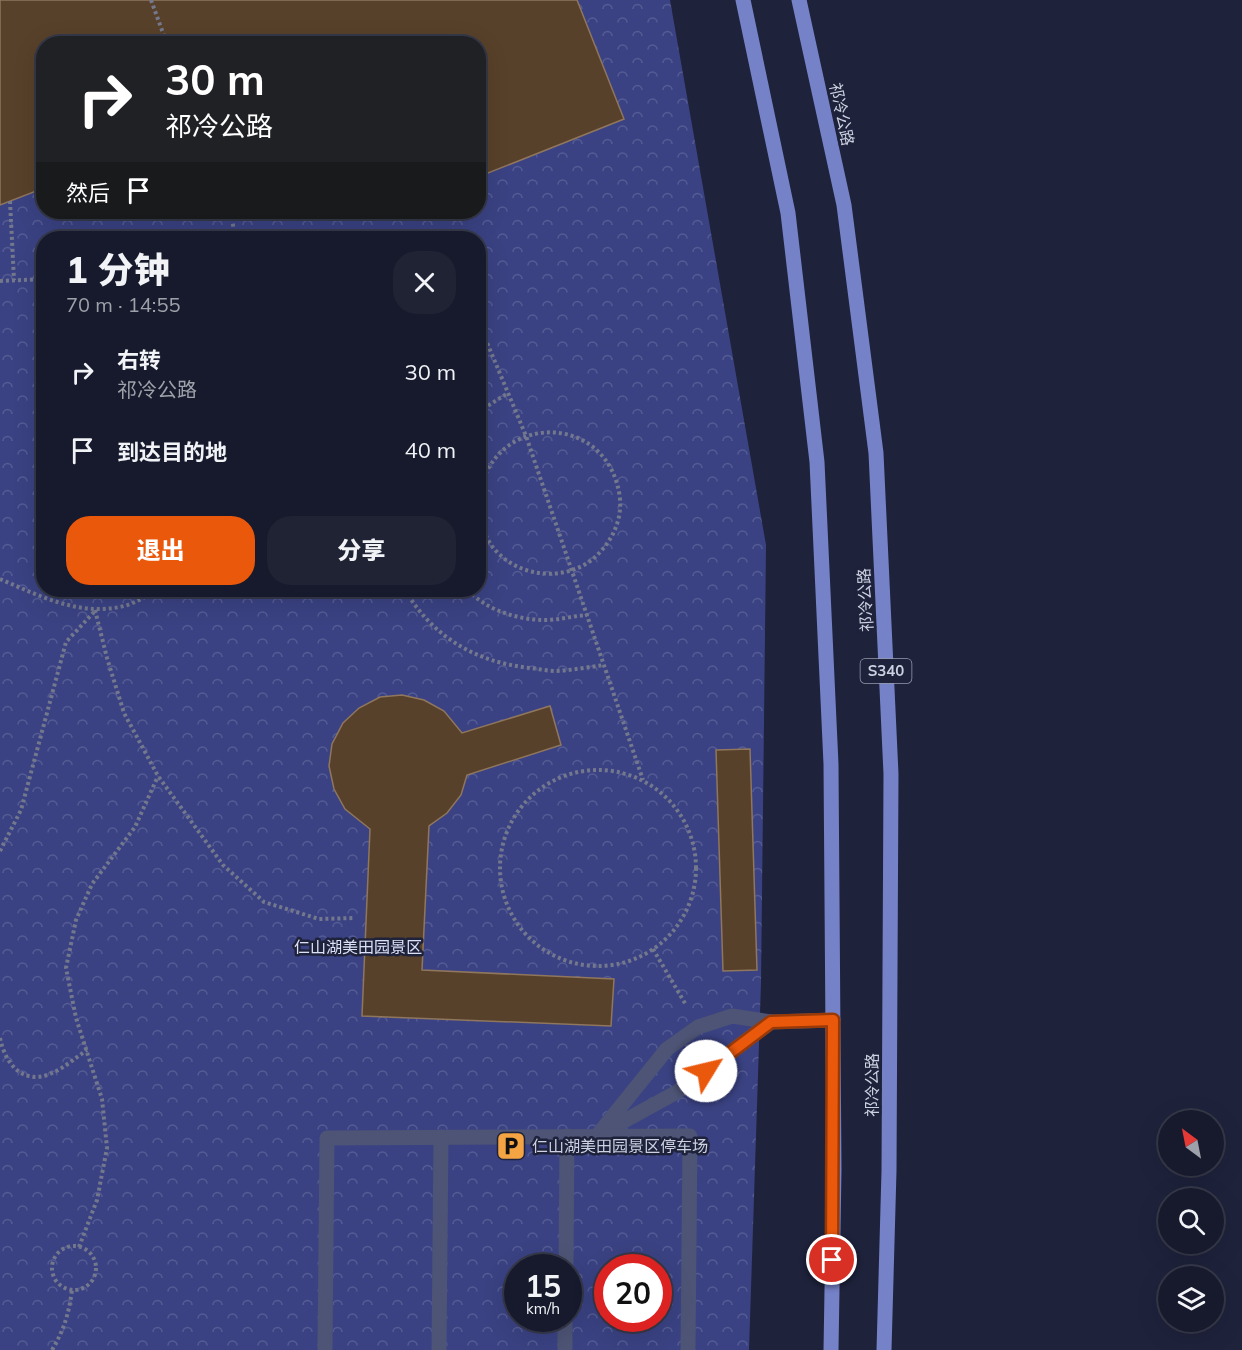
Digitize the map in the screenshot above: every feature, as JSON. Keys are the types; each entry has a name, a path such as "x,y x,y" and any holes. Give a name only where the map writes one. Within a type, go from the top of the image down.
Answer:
{"main road":[{"path":"743,0 788,213 817,462 831,764 834,1169 831,1350"},
{"name":"祁冷公路","path":"799,0 844,205 876,453 891,774 889,1171 884,1350"}],"lane":[{"path":"597,1136 667,1049 698,1027 732,1016 771,1022 833,1020"},
{"path":"597,1136 677,1092 771,1022"},
{"path":"566,1254 567,1136"},
{"path":"324,1350 327,1138 690,1136 688,1350"},
{"path":"439,1350 441,1137"},
{"path":"565,1332 565,1350"}],"path":[{"path":"151,0 165,36"},
{"path":"10,201 14,280"},
{"path":"0,281 36,279"},
{"path":"486,339 526,436 643,781"},
{"path":"486,407 508,393"},
{"path":"486,472 489,465 505,447 526,436 549,432 572,436 593,447 609,464 618,485 621,508 615,531 602,550 584,565 562,574 538,574 516,567 497,552 486,535"},
{"path":"0,579 36,594"},
{"path":"43,597 60,604 95,610 126,606 144,597"},
{"path":"409,597 437,630 469,653 511,666 557,671 604,665"},
{"path":"475,597 506,615 544,620 587,615"},
{"path":"95,610 124,713 158,776 223,865 264,902 319,919 354,918"},
{"path":"0,851 21,810 66,642 95,610"},
{"path":"600,769 633,775 662,792 684,818 695,849 696,883 686,915 666,940 653,949 639,958 608,967 576,965 546,953 522,933 506,906 498,874 502,842 515,813 537,790 567,774 600,769"},
{"path":"79,1247 97,1200 107,1148 102,1099 76,1018 66,968 76,920 92,884 135,827 158,776"},
{"path":"653,949 698,1027"},
{"path":"0,1038 3,1053 9,1064 22,1073 34,1077 49,1074 87,1050"},
{"path":"79,1247 91,1254 95,1274 86,1286 72,1290 59,1284 54,1278 52,1264 60,1252 66,1248 79,1247"},
{"path":"52,1350 63,1331 70,1310 72,1290"}],"green space":[{"name":"仁山湖美田园景区","path":"0,0 670,0 766,545 761,983 749,1350 0,1350"}],"building":[{"path":"0,0 577,0 624,119 486,174 486,36 36,36 36,191 0,205"},
{"path":"402,695 424,700 444,711 462,733 550,706 561,745 467,775 461,795 447,813 429,826 422,970 614,979 611,1026 362,1016 370,829 345,809 334,789 329,766 332,744 343,723 359,708 380,697"},
{"path":"750,749 757,970 723,971 716,750"}],"place":[{"name":"仁山湖美田园景区停车场","path":"511,1146"}],"route":[{"path":"706,1071 771,1022 833,1020 832,1260"}]}
